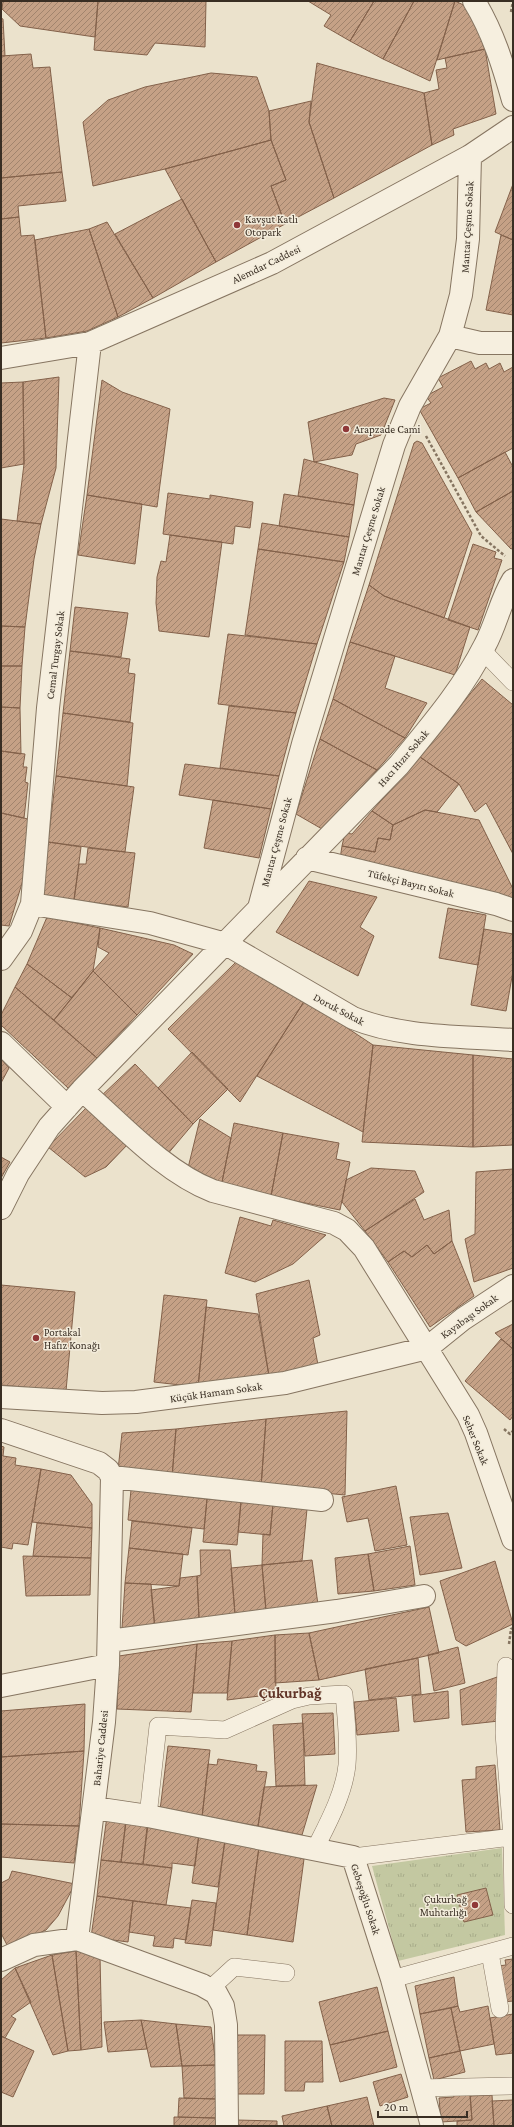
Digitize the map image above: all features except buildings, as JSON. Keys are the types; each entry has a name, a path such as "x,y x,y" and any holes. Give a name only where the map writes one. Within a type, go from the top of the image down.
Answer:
{"street":[{"path":"474,1 487,22 496,44 513,100"},
{"name":"Alemdar Caddesi","path":"1,358 90,343 272,263 470,156 513,127"},
{"name":"Mantar Çeşme Sokak","path":"258,911 303,744 394,445 410,406 450,336 461,295 466,267 470,156"},
{"path":"450,336 480,343 513,344"},
{"name":"Cemal Turgay Sokak","path":"1,959 21,931 32,904 48,708 90,343"},
{"name":"Hacı Hızır Sokak","path":"1,1208 18,1174 49,1127 82,1090 399,765 463,682 482,650 513,580"},
{"name":"Tüfekçi Bayırı Sokak","path":"308,858 496,904 513,910"},
{"name":"Doruk Sokak","path":"32,904 150,923 226,944 353,1018 371,1025 403,1031 513,1040"},
{"path":"1,1043 67,1107"},
{"name":"Seher Sokak","path":"82,1090 175,1172 196,1184 213,1191 334,1223 347,1230 364,1248 427,1348 448,1386 468,1415 476,1433 513,1539"},
{"name":"Kayabaşı Sokak","path":"427,1348 470,1314 513,1286"},
{"name":"Küçük Hamam Sokak","path":"1,1397 102,1403 184,1398 285,1383 427,1348"},
{"path":"1,1430 99,1463 108,1470 112,1477 322,1500"},
{"name":"Bahariye Caddesi","path":"77,1939 94,1808 108,1665 112,1477"},
{"path":"109,1641 337,1611 424,1596"},
{"path":"1,1686 108,1665"},
{"name":"Gebeşoğlu Sokak","path":"94,1808 148,1816 316,1848 353,1857 392,1979 432,2126"},
{"path":"1,1960 34,1944 77,1939 170,1972 216,1993 223,2006 226,2025 227,2126"}],"lane":[{"path":"482,650 513,682"},
{"path":"506,1666 504,1733 512,1837 513,1905"},
{"path":"148,1816 158,1726 225,1730 292,1700 309,1696 344,1694 348,1742 347,1766 342,1786 331,1816 316,1848"},
{"path":"353,1857 512,1837"},
{"path":"392,1979 513,1946"},
{"path":"490,1953 500,2009"},
{"path":"210,1990 234,1967 286,1974"},
{"path":"421,2088 513,2086"}],"path":[{"path":"410,406 481,536 508,558"}],"green space":[{"path":"502,1848 505,1935 398,1961 372,1866"}],"place":[{"name":"Kavşut Katlı Otopark","path":"237,225"},
{"name":"Arapzade Cami","path":"346,429"},
{"name":"Portakal Hafız Konağı","path":"36,1338"},
{"name":"Çukurbağ Muhtarlığı","path":"475,1905"}],"district":[{"name":"Çukurbağ","path":"290,1693"}]}
